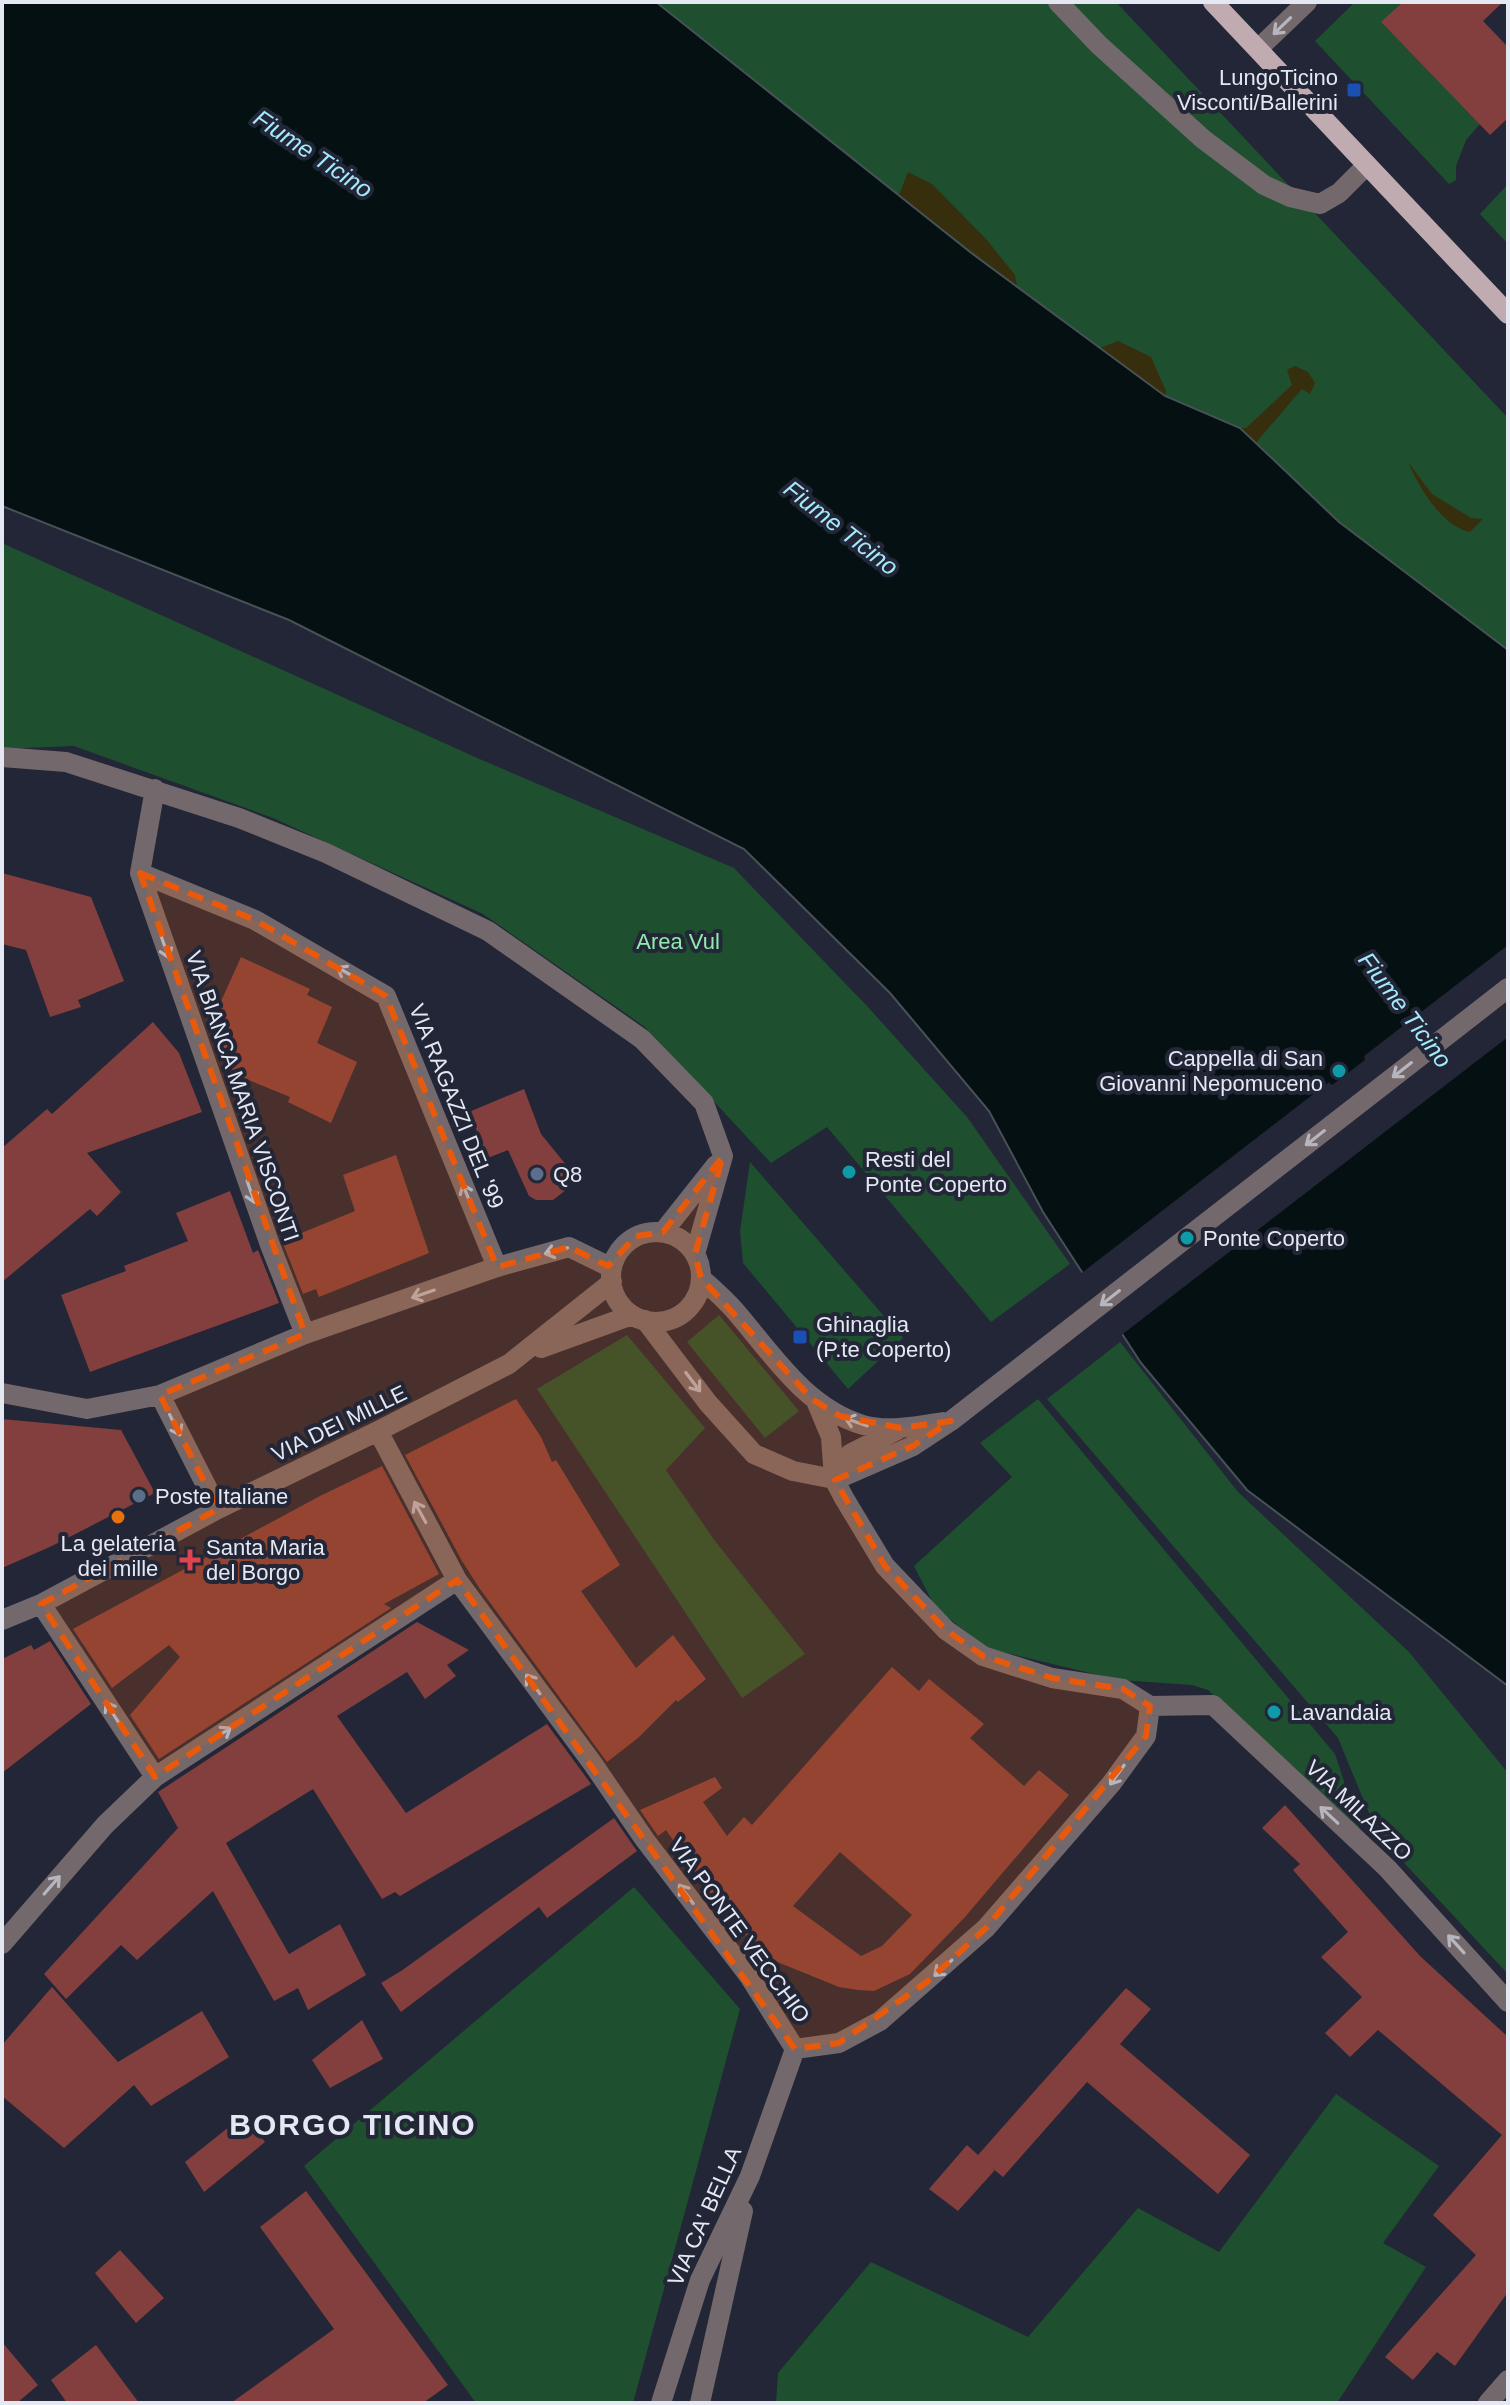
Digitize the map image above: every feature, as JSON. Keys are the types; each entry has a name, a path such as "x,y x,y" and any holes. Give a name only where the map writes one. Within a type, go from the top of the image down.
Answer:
{"main road":[{"path":"1213,2 1508,314"}],"street":[{"path":"1058,2 1099,45 1203,139 1264,185 1290,197 1320,204 1339,193 1367,165"},
{"path":"1258,49 1307,2"},
{"path":"2,757 66,762 239,818 326,853 488,931 642,1039 704,1103 723,1156 695,1254"},
{"path":"140,873 155,789"},
{"name":"VIA RAGAZZI DEL '99","path":"140,873 255,920 386,996 497,1267"},
{"name":"VIA BIANCA MARIA VISCONTI","path":"140,873 270,1245 305,1334"},
{"path":"639,1318 659,1322 684,1313 699,1290 701,1278 695,1254 688,1244 676,1236 649,1232 636,1236 617,1254 612,1275 616,1298 639,1318 754,1454 793,1471 834,1479 913,1446 951,1421 1508,988"},
{"path":"663,1232 723,1156"},
{"path":"2,1393 87,1409 160,1395 305,1334 497,1267 569,1247 612,1275"},
{"name":"VIA DEI MILLE","path":"525,1353 612,1275"},
{"path":"701,1278 816,1401 840,1416 866,1426 902,1428 951,1421"},
{"name":"VIA DEI MILLE","path":"2,1620 41,1604 218,1509 378,1431 525,1353 639,1318"},
{"path":"160,1395 218,1509"},
{"path":"816,1401 831,1437 834,1479 885,1566 946,1630 983,1656 1052,1678 1123,1689 1150,1706"},
{"path":"834,1479 850,1454 902,1428"},
{"name":"VIA PONTE VECCHIO","path":"378,1431 457,1580 645,1840 749,1976 795,2049 839,2043 880,2021 986,1928 1111,1784 1146,1736 1150,1706"},
{"path":"2,1944 105,1825 155,1777 457,1580"},
{"path":"41,1604 155,1777"},
{"name":"VIA MILAZZO","path":"1150,1706 1213,1705 1387,1868 1508,2002"},
{"name":"VIA CA' BELLA","path":"661,2403 700,2280 750,2176 795,2049"},
{"path":"700,2403 750,2176"},
{"path":"1488,2403 1508,2380"}],"highlighted area":[{"path":"140,873 255,920 386,996 497,1267 569,1247 608,1266 636,1236 663,1232 723,1156 695,1254 701,1278 812,1399 840,1416 901,1428 951,1421 913,1446 835,1480 885,1566 946,1630 983,1656 1052,1678 1123,1689 1150,1706 1146,1736 986,1928 927,1982 839,2043 795,2049 457,1580 155,1777 41,1604 218,1509 160,1395 305,1334"}],"green space":[{"path":"656,2 1116,2 1508,418 1508,650 1339,522 1240,428 1165,396 970,252"},
{"path":"1355,2 1403,2 1382,23 1480,124 1466,140 1456,166 1456,180 1449,184 1315,41"},
{"path":"1508,184 1508,244 1480,214"},
{"name":"Area Vul","path":"2,543 475,757 734,868 867,1006 967,1117 1070,1264 991,1322 827,1127 771,1163 645,1027 483,914 273,818 74,746 2,749"},
{"path":"750,1162 903,1338 848,1389 743,1263 740,1231"},
{"path":"719,1315 799,1411 765,1438 687,1342"},
{"path":"627,1335 705,1428 666,1470 715,1541 805,1654 742,1698 537,1389"},
{"path":"1120,1342 1238,1492 1409,1652 1508,1773 1508,1974 1378,1835 1338,1738 1047,1399"},
{"path":"1038,1399 1335,1754 1362,1836 1208,1690 1192,1685 1119,1680 986,1648 935,1607 914,1566 1012,1477 980,1443"},
{"path":"634,1887 740,2009 633,2403 476,2403 304,2166"},
{"path":"1336,2094 1439,2166 1383,2243 1426,2267 1337,2403 776,2403 778,2373 871,2262 1028,2337 1138,2208 1219,2252"}],"sand":[{"path":"908,172 932,184 987,240 1015,275 1017,287 899,195"},
{"path":"1118,341 1151,357 1166,391 1165,396 1100,348"},
{"path":"1295,366 1308,372 1315,383 1310,394 1302,389 1254,445 1240,428 1246,428 1292,385 1287,370"},
{"path":"1408,462 1432,494 1471,518 1483,519 1470,532 1450,522 1425,494"}],"water":[{"name":"Fiume Ticino","path":"2,2 656,2 970,252 1165,396 1240,428 1339,522 1508,650 1508,1686 1247,1490 1141,1363 1043,1212 989,1111 890,993 744,849 289,620 2,506"}],"pier":[{"name":"Ponte Coperto","path":"1508,945 1508,1037 1119,1337 1079,1275 1329,1082 1332,1085 1365,1060 1364,1056"}],"building":[{"path":"1403,2 1503,2 1483,21 1508,47 1508,118 1490,135 1381,22"},
{"path":"2,873 91,897 124,981 78,1000 81,1007 50,1017 26,950 2,944"},
{"path":"241,957 310,989 307,995 332,1007 317,1043 357,1062 331,1123 288,1102 290,1097 234,1074 213,1019"},
{"path":"153,1022 179,1053 202,1112 87,1153 121,1192 97,1216 90,1209 2,1282 2,1148 47,1109 52,1114"},
{"path":"524,1089 541,1134 567,1166 566,1190 553,1200 536,1200 529,1196 508,1150 488,1158 469,1112"},
{"path":"396,1155 429,1253 319,1297 316,1289 303,1294 282,1241 355,1211 343,1175"},
{"path":"230,1191 253,1253 258,1250 279,1303 90,1372 61,1295 126,1271 124,1266 188,1241 176,1213"},
{"path":"516,1399 541,1437 552,1462 556,1460 620,1565 581,1591 636,1668 673,1635 706,1679 678,1702 676,1700 638,1738 607,1762 480,1589 405,1455"},
{"path":"2,1419 121,1430 155,1493 2,1568"},
{"path":"382,1466 439,1574 384,1604 391,1608 159,1759 130,1715 180,1657 169,1645 112,1688 73,1629"},
{"path":"417,1622 469,1650 447,1665 456,1676 425,1699 407,1672 337,1716 406,1813 547,1724 591,1784 400,1896 395,1892 382,1899 313,1789 226,1843 289,1954 340,1924 366,1975 308,2010 298,1988 274,2001 213,1891 137,1960 121,1945 66,1999 44,1974 178,1828 158,1792"},
{"path":"50,1641 91,1704 2,1773 2,1659 31,1645 34,1650"},
{"path":"892,1667 919,1691 929,1679 984,1724 970,1738 1024,1786 1039,1770 1069,1795 965,1917 910,1974 874,1991 839,1987 775,1961 728,1919 666,1830 658,1836 640,1810 715,1777 722,1788 703,1802 727,1836 744,1817 752,1825","holes":["840,1852 912,1915 882,1946 861,1956 793,1906"]},
{"path":"1285,1805 1420,1956 1508,2037 1508,2292 1455,2366 1437,2352 1413,2380 1385,2357 1476,2255 1433,2215 1502,2135 1378,2030 1350,2057 1325,2033 1362,1997 1321,1957 1348,1932 1293,1870 1300,1864 1262,1828"},
{"path":"614,1818 637,1851 547,1918 539,1907 401,2012 381,1983"},
{"path":"52,1987 118,2062 202,2011 229,2057 151,2106 134,2085 64,2148 2,2096 2,2045"},
{"path":"1126,1988 1151,2009 1120,2044 1250,2155 1218,2194 1087,2082 1003,2177 995,2170 958,2211 929,2189 967,2145 978,2155"},
{"path":"362,2020 383,2059 330,2088 312,2060"},
{"path":"244,2115 265,2142 204,2192 185,2162"},
{"path":"306,2191 448,2385 423,2403 231,2403 334,2329 260,2227"},
{"path":"120,2250 164,2298 136,2323 95,2273"},
{"path":"2,2342 38,2385 17,2403 2,2403"},
{"path":"96,2345 139,2403 67,2403 51,2380"}],"place":[{"name":"LungoTicino Visconti/Ballerini","path":"1354,90"},
{"name":"Cappella di San Giovanni Nepomuceno","path":"1339,1071"},
{"name":"Resti del Ponte Coperto","path":"849,1172"},
{"name":"Q8","path":"537,1174"},
{"name":"Ponte Coperto","path":"1187,1238"},
{"name":"Ghinaglia (P.te Coperto)","path":"800,1337"},
{"name":"Poste Italiane","path":"139,1496"},
{"name":"La gelateria dei mille","path":"118,1517"},
{"name":"Santa Maria del Borgo","path":"190,1560"},
{"name":"Lavandaia","path":"1274,1712"}],"district":[{"name":"BORGO TICINO","path":"353,2125"}]}
